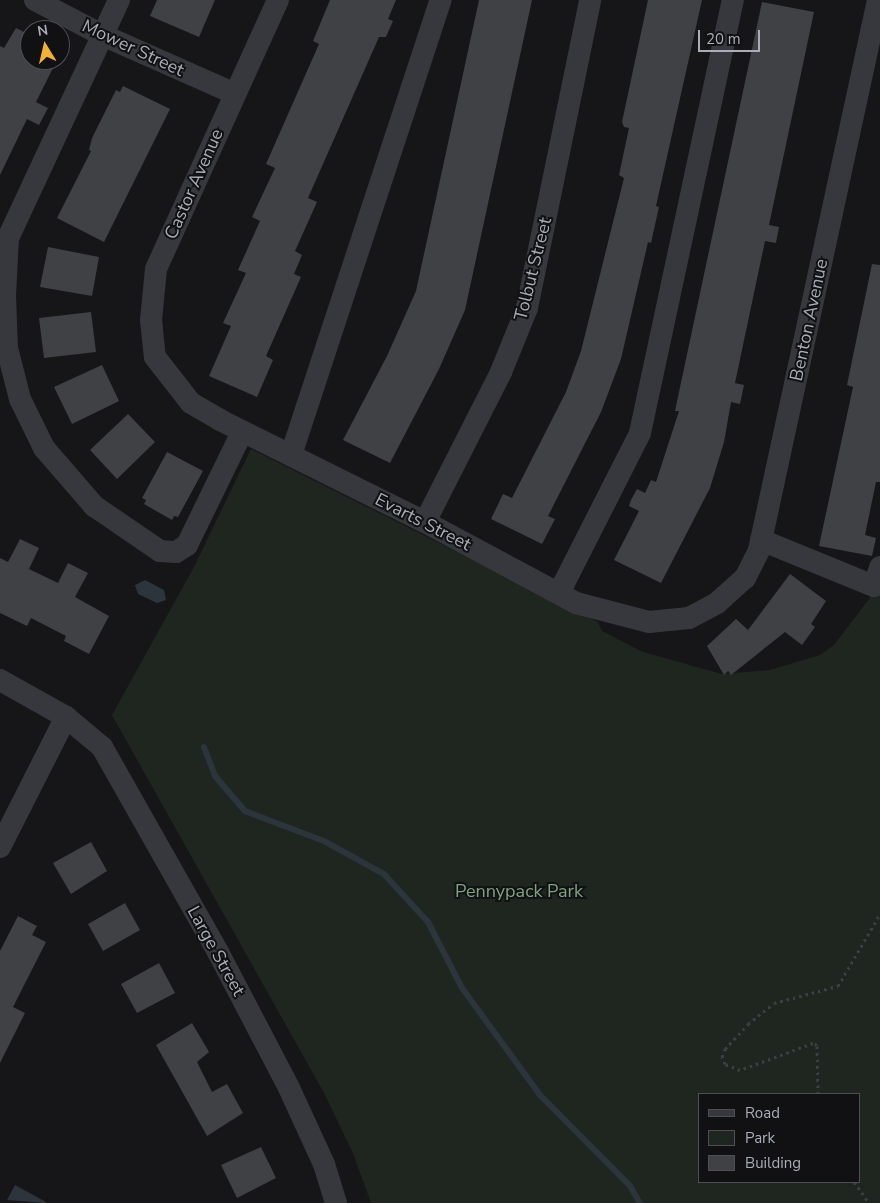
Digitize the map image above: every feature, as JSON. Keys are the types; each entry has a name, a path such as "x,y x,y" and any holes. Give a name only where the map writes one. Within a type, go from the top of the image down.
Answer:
{"street":[{"name":"Mower Street","path":"35,0 104,35 233,93"},
{"path":"119,0 4,246 7,348 20,399 44,448 94,506 160,551 176,552 187,545 242,432"},
{"name":"Castor Avenue","path":"167,374 155,357 151,320 156,269 193,191 233,93 278,0"},
{"path":"291,455 441,0"},
{"name":"Tolbut Street","path":"425,522 501,372 527,308 590,0"},
{"path":"559,594 640,433 733,0"},
{"name":"Benton Avenue","path":"696,614 717,603 745,578 761,540 878,0"},
{"name":"Evarts Street","path":"167,374 191,403 242,432 425,522 576,602 649,622 689,618 696,614"},
{"path":"761,540 874,586 880,567"},
{"name":"Large Street","path":"0,680 66,717 102,747 218,952 289,1088 324,1164 336,1203"},
{"path":"0,847 66,717"}],"path":[{"path":"818,1093 817,1045 798,1047 740,1070 725,1064 722,1057 725,1049 758,1014 774,1003 838,986 880,914"},
{"path":"855,1183 869,1203"}],"green space":[{"name":"Pennypack Park","path":"251,449 598,622 602,631 643,652 722,674 770,670 820,655 834,645 872,595 878,597 880,593 880,1203 371,1203 353,1153 324,1093 112,715 194,567"}],"shaded area":[{"path":"145,580 164,590 166,600 157,603 138,594 135,585"},
{"path":"15,1185 46,1202 7,1200"}],"building":[{"path":"157,0 215,0 199,37 150,16"},
{"path":"330,0 396,0 388,19 393,21 386,37 379,37 308,198 317,202 295,251 302,255 294,274 301,277 266,356 273,360 257,397 209,376 231,326 223,323 246,273 238,270 260,221 252,217 275,168 266,164 319,44 313,41"},
{"path":"479,0 532,0 465,310 439,369 390,463 343,440 387,356 416,291"},
{"path":"648,0 702,0 656,206 659,207 651,243 648,242 621,359 601,412 548,516 555,519 542,544 491,519 503,494 512,498 566,392 581,351 624,178 619,175 629,128 624,127 622,122"},
{"path":"762,2 814,12 769,225 779,227 776,243 765,241 735,383 744,385 740,404 731,402 724,442 710,488 661,583 614,560 639,511 629,506 631,500 637,489 645,493 651,480 656,482 679,411 675,411"},
{"path":"16,28 20,30 20,70 52,70 36,102 48,108 39,125 27,119 0,175 0,46 4,48"},
{"path":"123,86 170,109 104,242 57,218 91,151 89,150 92,138 116,90 120,92"},
{"path":"48,247 99,257 92,296 40,287"},
{"path":"872,264 880,265 880,482 876,482 865,535 876,538 872,556 819,546 853,387 847,385"},
{"path":"91,312 96,352 44,358 39,318"},
{"path":"102,365 119,401 72,424 54,387"},
{"path":"128,414 155,442 117,479 90,450"},
{"path":"167,452 203,471 178,517 174,516 172,520 144,504 146,500 142,498"},
{"path":"20,539 39,548 29,569 58,583 68,563 88,573 75,597 109,616 89,654 64,641 66,636 31,618 27,626 0,613 0,558 8,562"},
{"path":"790,574 826,601 811,624 815,627 802,645 785,632 731,675 728,671 724,675 707,646 736,619 748,630"},
{"path":"91,842 107,871 71,894 53,863"},
{"path":"125,903 140,930 103,951 88,924"},
{"path":"18,916 37,926 32,935 46,942 13,1007 25,1013 0,1063 0,951"},
{"path":"159,963 175,993 137,1013 121,984"},
{"path":"192,1023 209,1052 197,1062 212,1092 227,1084 243,1113 207,1136 156,1045"},
{"path":"261,1147 276,1178 237,1198 221,1165"}],"waterway":[{"path":"204,747 215,776 245,811 324,841 384,874 428,922 462,988 540,1095 630,1186 640,1203"}]}
